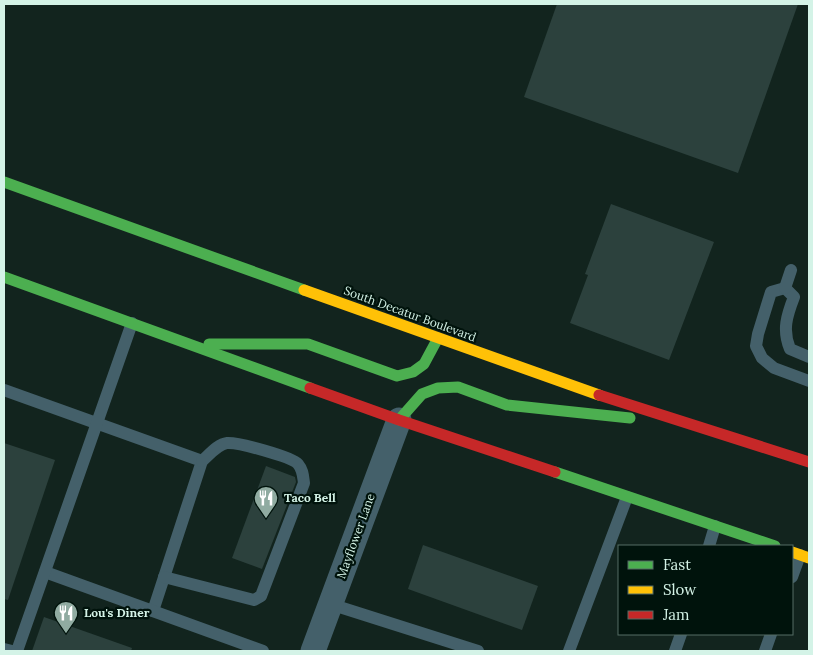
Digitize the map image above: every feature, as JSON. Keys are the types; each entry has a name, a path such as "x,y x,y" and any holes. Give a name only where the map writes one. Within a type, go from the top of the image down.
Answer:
{"main road":[{"name":"South Decatur Boulevard","path":"4,182 579,389 809,462"},
{"path":"4,277 399,420 772,545"},
{"path":"187,344 308,344 398,376 411,374 427,363 438,338"},
{"path":"399,420 422,394 438,388 458,387 507,405 689,425"}],"street":[{"name":"Mayflower Lane","path":"313,651 399,420"}],"lane":[{"path":"784,288 791,270"},
{"path":"784,288 794,297 787,316 786,338 790,348 809,357"},
{"path":"784,288 772,292 756,346 762,358 774,368 809,381"},
{"path":"17,651 132,323"},
{"path":"4,390 202,461"},
{"path":"153,611 164,577 202,461 220,445 228,443 246,446 297,463 303,471 304,483 261,596 254,600 164,577"},
{"path":"570,651 627,497"},
{"path":"709,545 715,526"},
{"path":"793,574 800,555"},
{"path":"45,572 263,651"},
{"path":"330,604 478,651"},
{"path":"675,651 681,635"},
{"path":"765,651 771,635"},
{"path":"4,649 12,651"}],"building":[{"path":"557,4 798,4 738,173 524,97"},
{"path":"611,204 714,242 669,360 570,323 588,275 585,274"},
{"path":"4,443 55,460 8,600 4,599"},
{"name":"Taco Bell","path":"266,466 295,477 296,482 262,569 232,558"},
{"path":"423,545 538,586 522,630 408,589"},
{"name":"Lou's Diner","path":"44,617 132,648 131,651 32,651"}],"traffic: fast":[{"path":"4,182 304,290"},
{"path":"4,277 310,388"},
{"path":"209,344 308,344 397,376 413,372 424,364 438,338"},
{"path":"399,420 422,394 438,388 458,387 507,405 630,418"},
{"path":"555,472 772,545"}],"traffic: slow":[{"path":"304,290 599,395"},
{"path":"793,552 809,558"}],"traffic: jam":[{"path":"310,388 555,472"},
{"path":"599,395 809,462"}],"place":[{"name":"Taco Bell","path":"266,519"},
{"name":"Lou's Diner","path":"66,634"}]}
